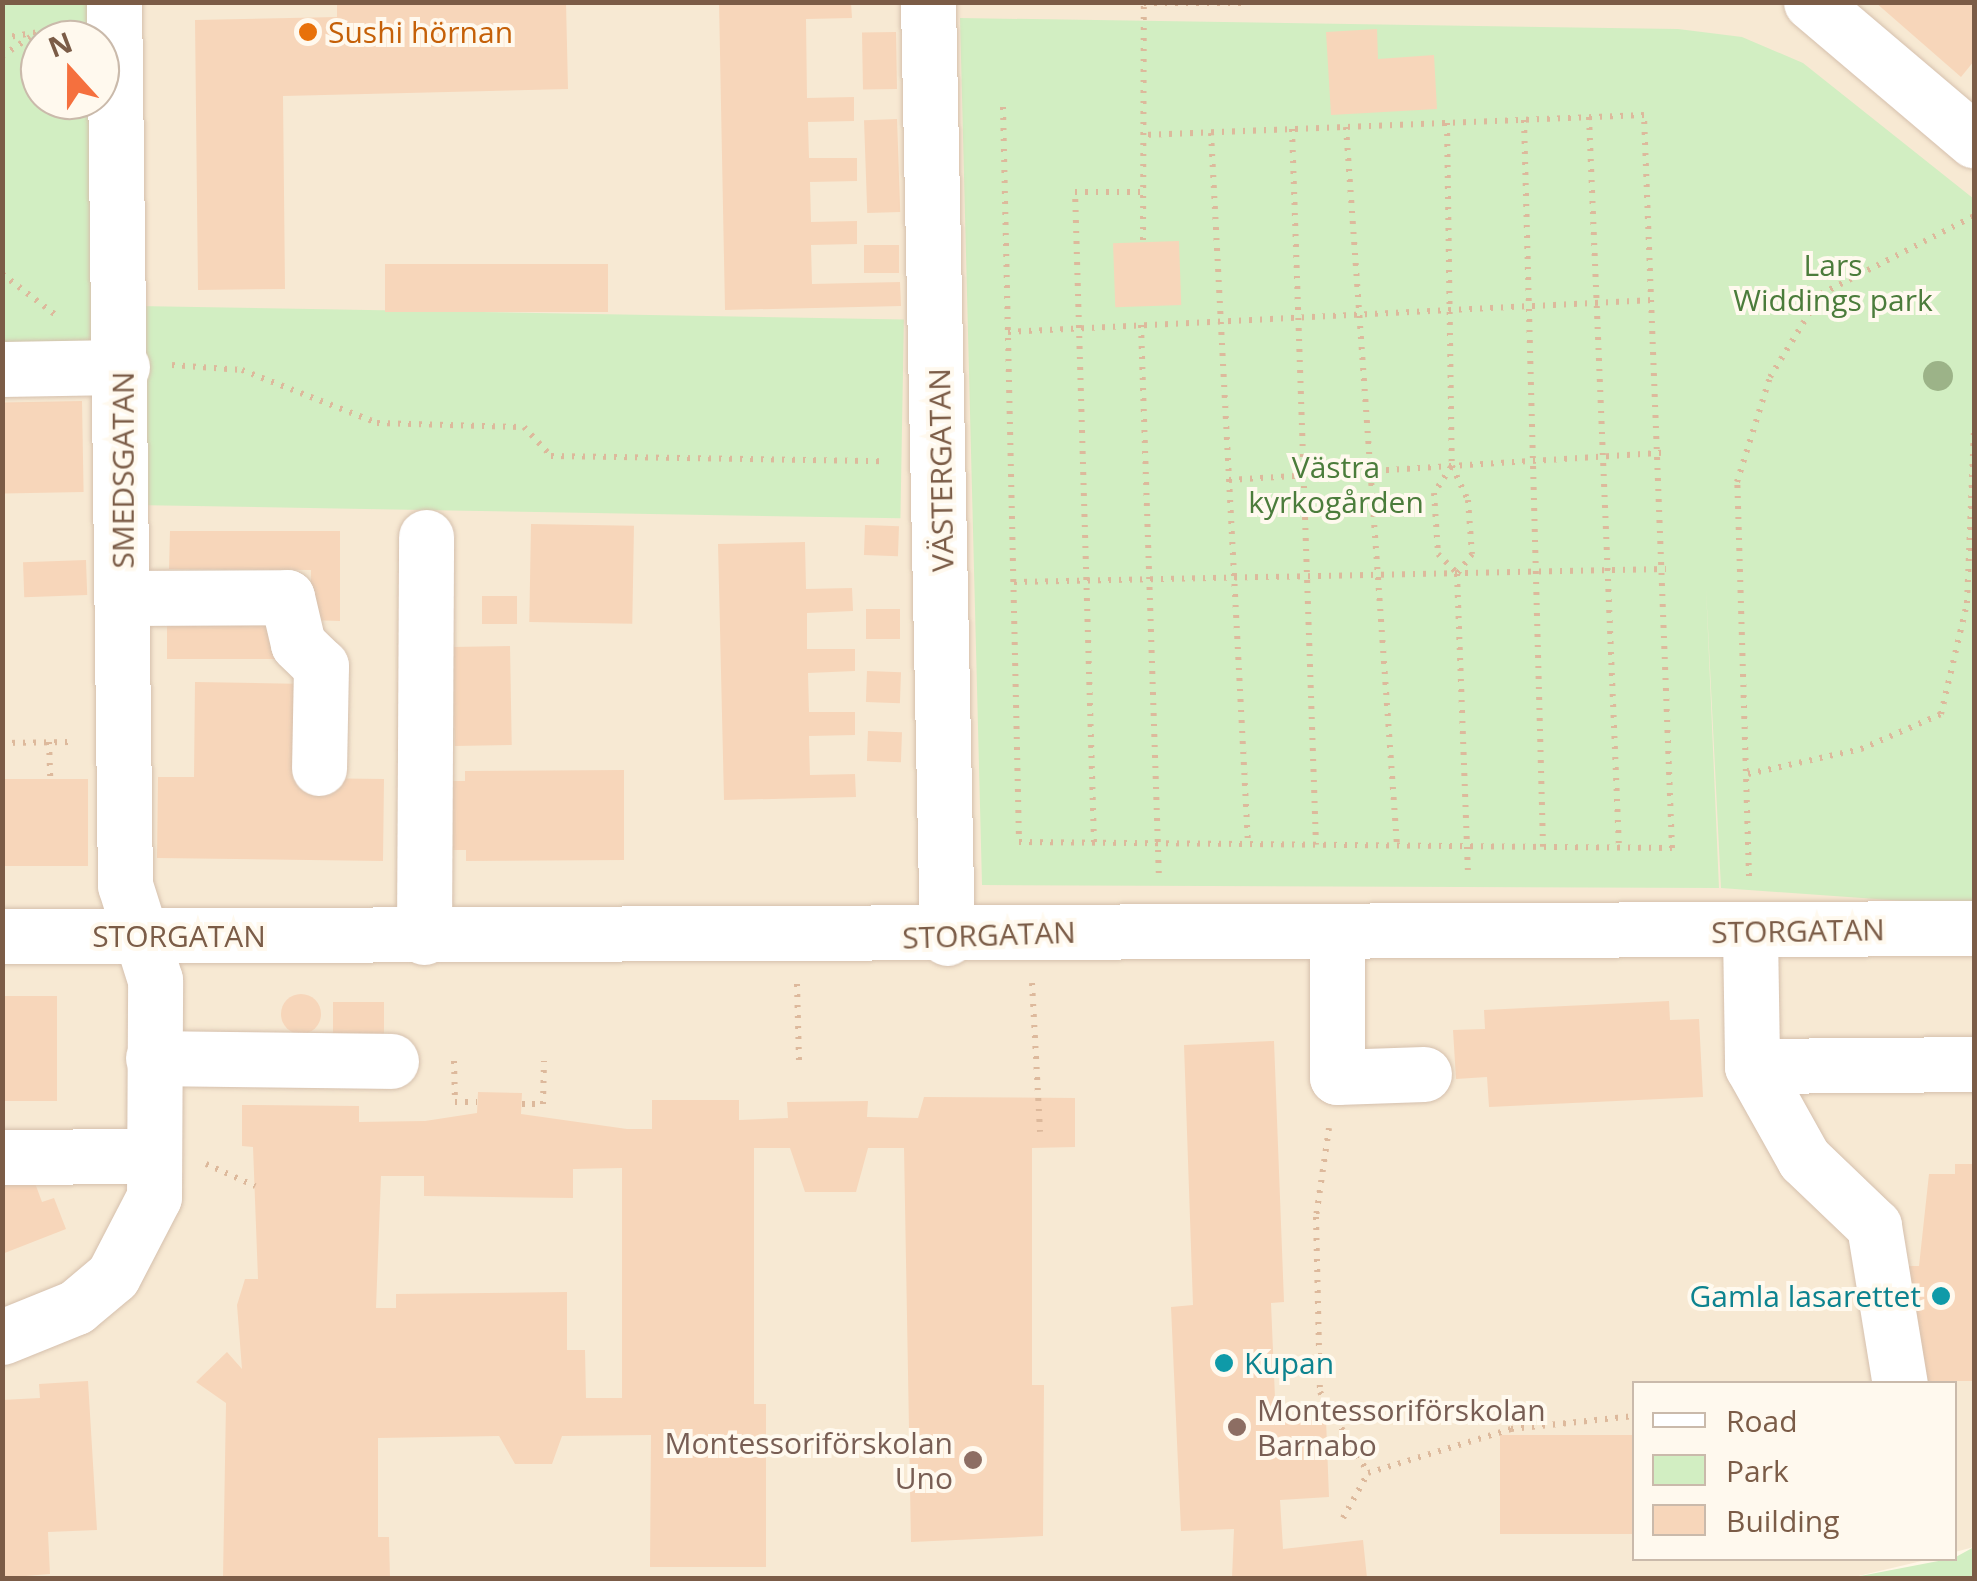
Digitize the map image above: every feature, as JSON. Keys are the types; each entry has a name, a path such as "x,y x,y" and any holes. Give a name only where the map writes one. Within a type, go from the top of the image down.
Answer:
{"street":[{"name":"SMEDSGATAN","path":"2,1338 76,1308 114,1276 154,1198 170,1156 153,1058 155,980 136,936 125,885 122,367 114,2"},
{"name":"VÄSTERGATAN","path":"928,2 942,462 947,938"},
{"path":"1810,2 1974,140"},
{"path":"2,369 122,367"},
{"path":"424,937 426,538"},
{"path":"123,598 287,597 298,644 322,666 319,768"},
{"path":"1750,910 1752,1066 1804,1159 1874,1226 1900,1381"},
{"name":"STORGATAN","path":"2,936 947,938 1029,932 1337,932 1750,910 1974,928"},
{"path":"1337,932 1337,1077 1424,1074"},
{"path":"153,1058 390,1060"},
{"path":"1752,1066 1974,1064"},
{"path":"2,1157 170,1156"}],"path":[{"path":"1143,240 1144,3 1249,2"},
{"path":"1003,107 1019,842 1672,848 1662,452 1644,115 1142,135"},
{"path":"1589,117 1619,847"},
{"path":"1524,120 1543,846"},
{"path":"1447,123 1452,466 1468,500 1472,554 1457,574 1469,892"},
{"path":"1346,127 1397,846"},
{"path":"1292,129 1316,845"},
{"path":"1211,133 1248,844"},
{"path":"1094,843 1076,192 1144,192"},
{"path":"1750,910 1738,482 1770,377 1822,294 1974,216"},
{"path":"2,274 122,367 242,370 377,423 524,426 551,456 942,462"},
{"path":"1008,332 1652,300"},
{"path":"1141,326 1160,891"},
{"path":"1748,774 1862,749 1941,714 1967,602 1974,426"},
{"path":"1229,480 1662,452"},
{"path":"1452,466 1434,492 1438,554 1457,574"},
{"path":"1014,582 1666,570"},
{"path":"49,742 50,780"},
{"path":"2,743 81,742"},
{"path":"1029,932 1040,1132"},
{"path":"796,938 799,1063"},
{"path":"454,1061 455,1102 477,1102"},
{"path":"522,1104 542,1104 544,1061"},
{"path":"1337,1077 1316,1217 1320,1392 1368,1473"},
{"path":"170,1156 255,1186"},
{"path":"1343,1518 1368,1473 1510,1429 1632,1416"}],"shaded area":[{"path":"3,3 1974,3 1974,1547 1957,1551 1957,1381 1632,1381 1632,1561 1922,1561 1850,1578 3,1578"}],"green space":[{"path":"2,3 90,3 90,20 20,20 20,120 90,120 91,364 3,365"},
{"name":"Västra kyrkogården","path":"960,18 1678,29 1742,37 1803,63 1974,199 1974,906 1721,888 1706,588 1719,888 982,885"},
{"path":"137,306 904,319 900,518 134,505"},
{"path":"1974,1547 1974,1578 1850,1578 1957,1561 1957,1556"}],"building":[{"path":"337,2 566,2 568,89 283,96 285,289 198,290 195,20 337,17"},
{"path":"719,2 851,2 852,18 806,19 807,98 854,97 854,121 808,122 809,158 857,158 857,181 810,182 811,222 857,221 857,244 811,245 812,284 900,282 901,306 725,310"},
{"path":"1875,2 1974,2 1974,61 1961,77"},
{"path":"1377,29 1378,59 1434,55 1437,109 1331,115 1326,32"},
{"path":"896,32 897,89 863,90 862,33"},
{"path":"897,119 900,212 867,213 864,120"},
{"path":"1179,241 1181,305 1115,307 1113,243"},
{"path":"864,245 899,245 899,273 864,273"},
{"path":"385,264 608,264 608,312 385,312"},
{"path":"82,401 84,492 4,493 2,402"},
{"path":"531,524 634,526 632,624 529,622"},
{"path":"865,525 899,526 898,556 864,555"},
{"path":"170,531 340,531 340,621 310,620 311,570 169,569"},
{"path":"805,542 806,589 852,588 853,611 807,613 807,649 855,649 855,671 808,673 809,712 855,712 855,735 809,736 810,775 855,774 856,797 724,800 718,544"},
{"path":"86,560 87,595 24,597 23,562"},
{"path":"482,596 517,596 517,624 482,624"},
{"path":"866,609 900,609 900,639 866,639"},
{"path":"167,621 280,621 280,659 167,659"},
{"path":"510,646 512,745 455,746 453,647"},
{"path":"867,671 901,672 900,703 866,702"},
{"path":"195,682 307,684 306,778 384,779 383,861 157,858 158,777 194,777"},
{"path":"868,731 902,732 901,762 867,761"},
{"path":"624,770 624,860 466,861 466,850 447,850 446,781 465,781 465,771"},
{"path":"2,779 88,779 88,866 2,866"},
{"path":"301,994 315,1000 321,1014 315,1028 301,1034 287,1028 281,1014 287,1000"},
{"path":"2,996 57,996 57,1101 2,1101"},
{"path":"1669,1001 1670,1020 1699,1019 1703,1097 1489,1107 1487,1077 1456,1079 1453,1030 1485,1029 1484,1010"},
{"path":"333,1002 384,1002 384,1041 333,1041"},
{"name":"Kupan","path":"1274,1041 1284,1302 1271,1303 1276,1422 1326,1419 1329,1497 1280,1500 1283,1549 1363,1540 1367,1578 1232,1578 1234,1529 1181,1531 1171,1307 1193,1305 1184,1045"},
{"path":"478,1092 522,1093 521,1114 627,1129 652,1129 652,1100 739,1100 739,1120 788,1118 787,1102 868,1101 867,1117 918,1118 924,1097 1075,1098 1075,1147 1032,1148 1032,1385 1044,1385 1043,1536 911,1542 904,1148 868,1148 856,1192 805,1192 790,1148 754,1148 754,1404 766,1404 766,1567 650,1567 651,1435 562,1436 552,1464 515,1464 499,1436 378,1438 378,1537 389,1537 390,1578 223,1578 226,1403 196,1382 227,1352 242,1369 237,1305 245,1279 258,1279 253,1147 242,1146 242,1105 359,1106 359,1122 425,1121 477,1113","holes":["622,1168 622,1398 586,1398 585,1350 567,1350 567,1292 396,1294 396,1308 376,1308 381,1176 424,1176 424,1196 573,1198 573,1169"]},
{"name":"Gamla lasarettet","path":"1955,1164 1974,1164 1974,1381 1919,1381 1908,1266 1919,1266 1929,1174 1955,1174"},
{"path":"32,1175 42,1202 54,1198 66,1229 2,1254 2,1186"},
{"path":"88,1381 97,1530 48,1532 50,1574 2,1578 2,1400 40,1398 39,1384"},
{"path":"1500,1435 1632,1435 1632,1534 1500,1534"}],"place":[{"name":"Sushi hörnan","path":"308,32"},
{"name":"Gamla lasarettet","path":"1941,1296"},
{"name":"Kupan","path":"1224,1363"},
{"name":"Montessoriförskolan Barnabo","path":"1237,1427"},
{"name":"Montessoriförskolan Uno","path":"973,1460"}],"park label":[{"name":"Lars Widdings park","path":"1833,282"}]}
